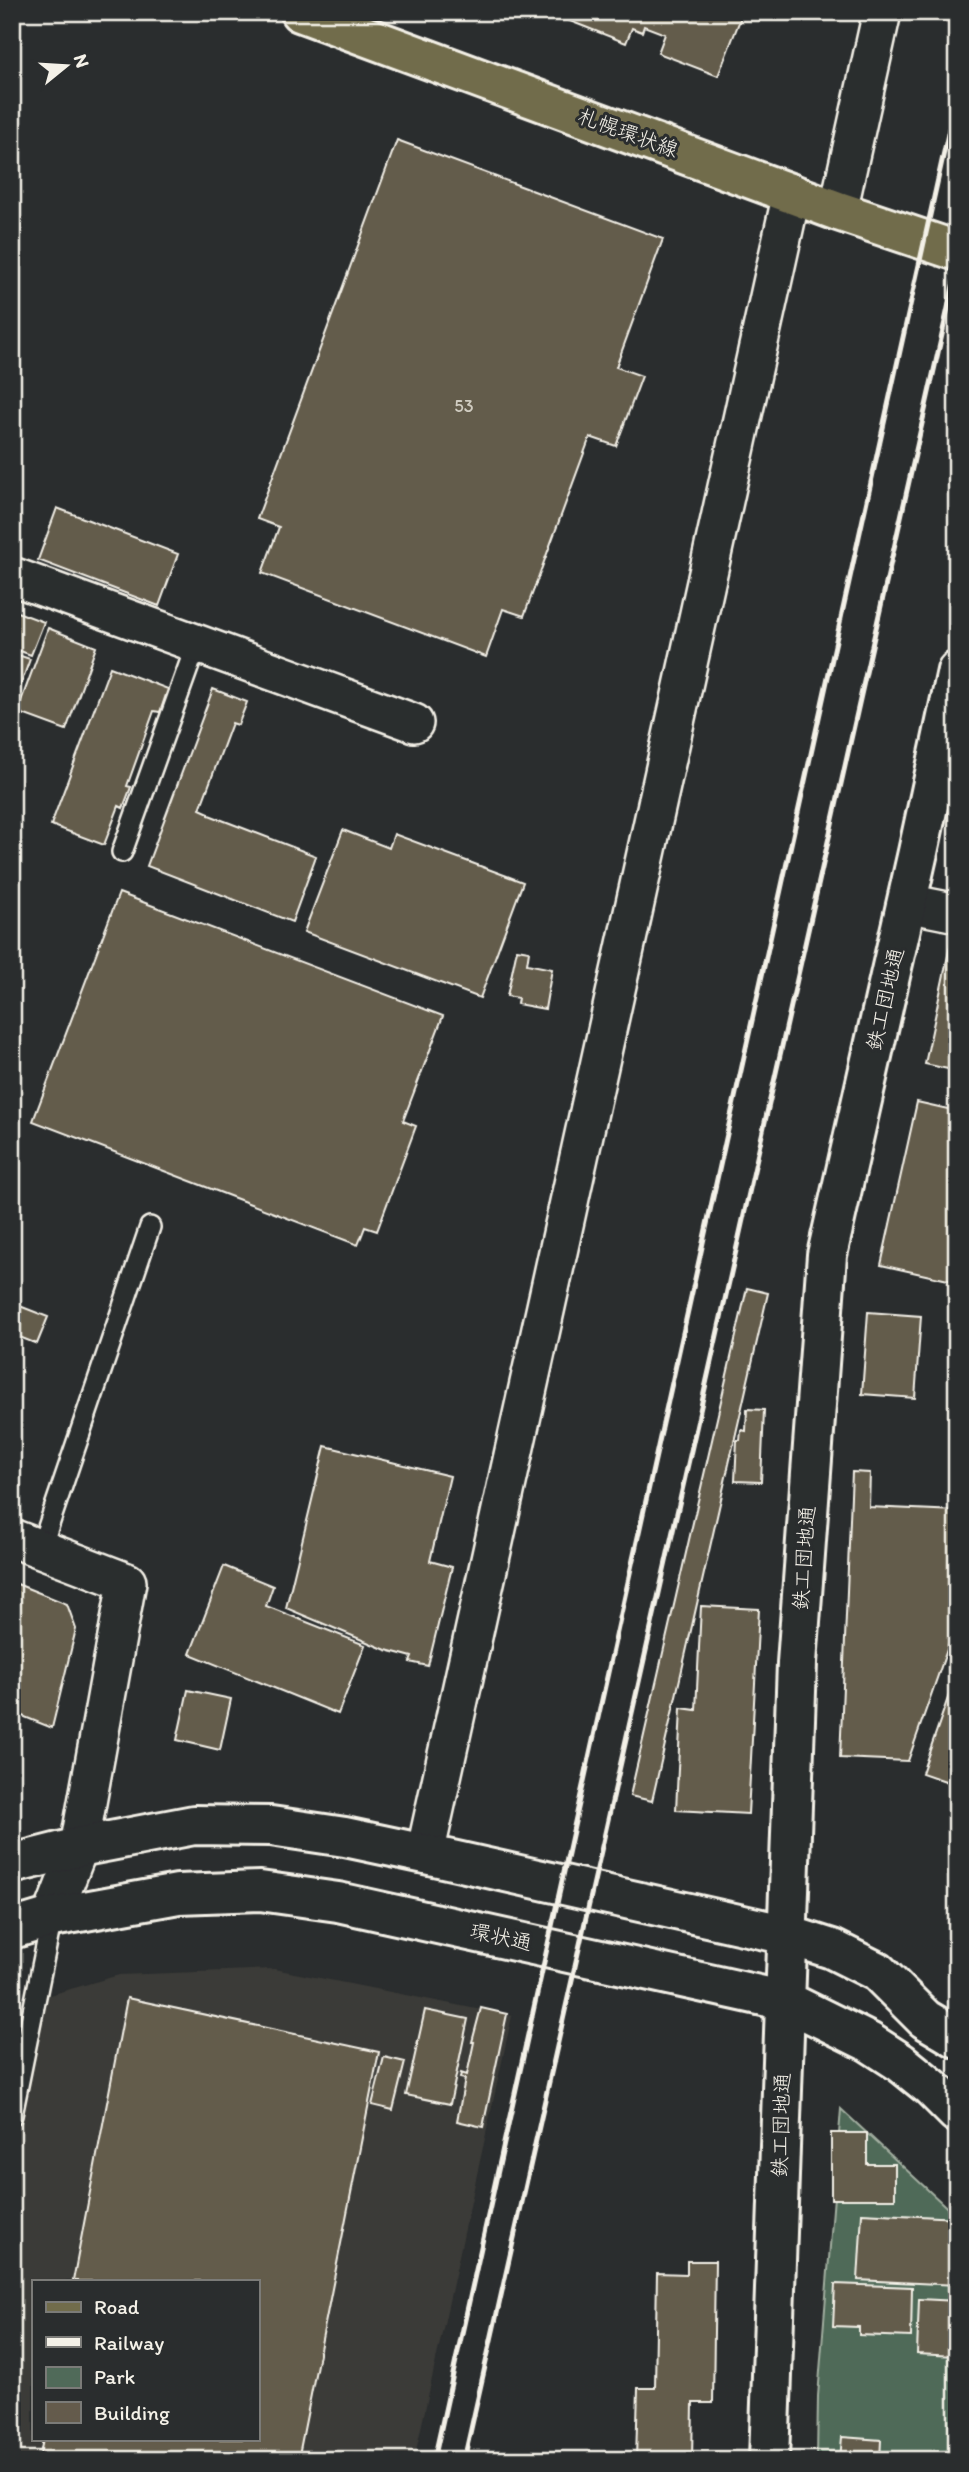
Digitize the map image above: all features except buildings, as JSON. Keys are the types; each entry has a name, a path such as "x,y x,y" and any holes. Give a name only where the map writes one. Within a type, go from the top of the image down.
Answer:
{"main road":[{"name":"札幌環状線","path":"300,12 838,211 957,251"}],"street":[{"path":"838,211 882,12"},
{"path":"425,1854 792,193"},
{"path":"12,576 414,723"},
{"name":"鉄工団地通","path":"769,2460 797,1663 827,1255 957,671"},
{"path":"907,903 957,914"},
{"path":"26,1543 127,1582 79,1847 52,1917"},
{"path":"12,1864 79,1847 194,1825 271,1826 345,1837 788,1935 832,1949 878,1972 926,2018 957,2038"},
{"name":"環状通","path":"12,1929 52,1917 178,1894 260,1891 338,1902 786,2001 879,2049 931,2087 957,2113"}],"lane":[{"path":"121,852 197,643"},
{"path":"26,1543 150,1227"},
{"path":"12,2115 52,1917"}],"shaded area":[{"path":"274,1969 512,2016 414,2460 12,2460 12,2006 119,1975"}],"green space":[{"path":"841,2109 957,2217 957,2460 817,2460 818,2396"}],"railway":[{"path":"434,2460 957,93"},
{"path":"464,2460 957,268"}]}
